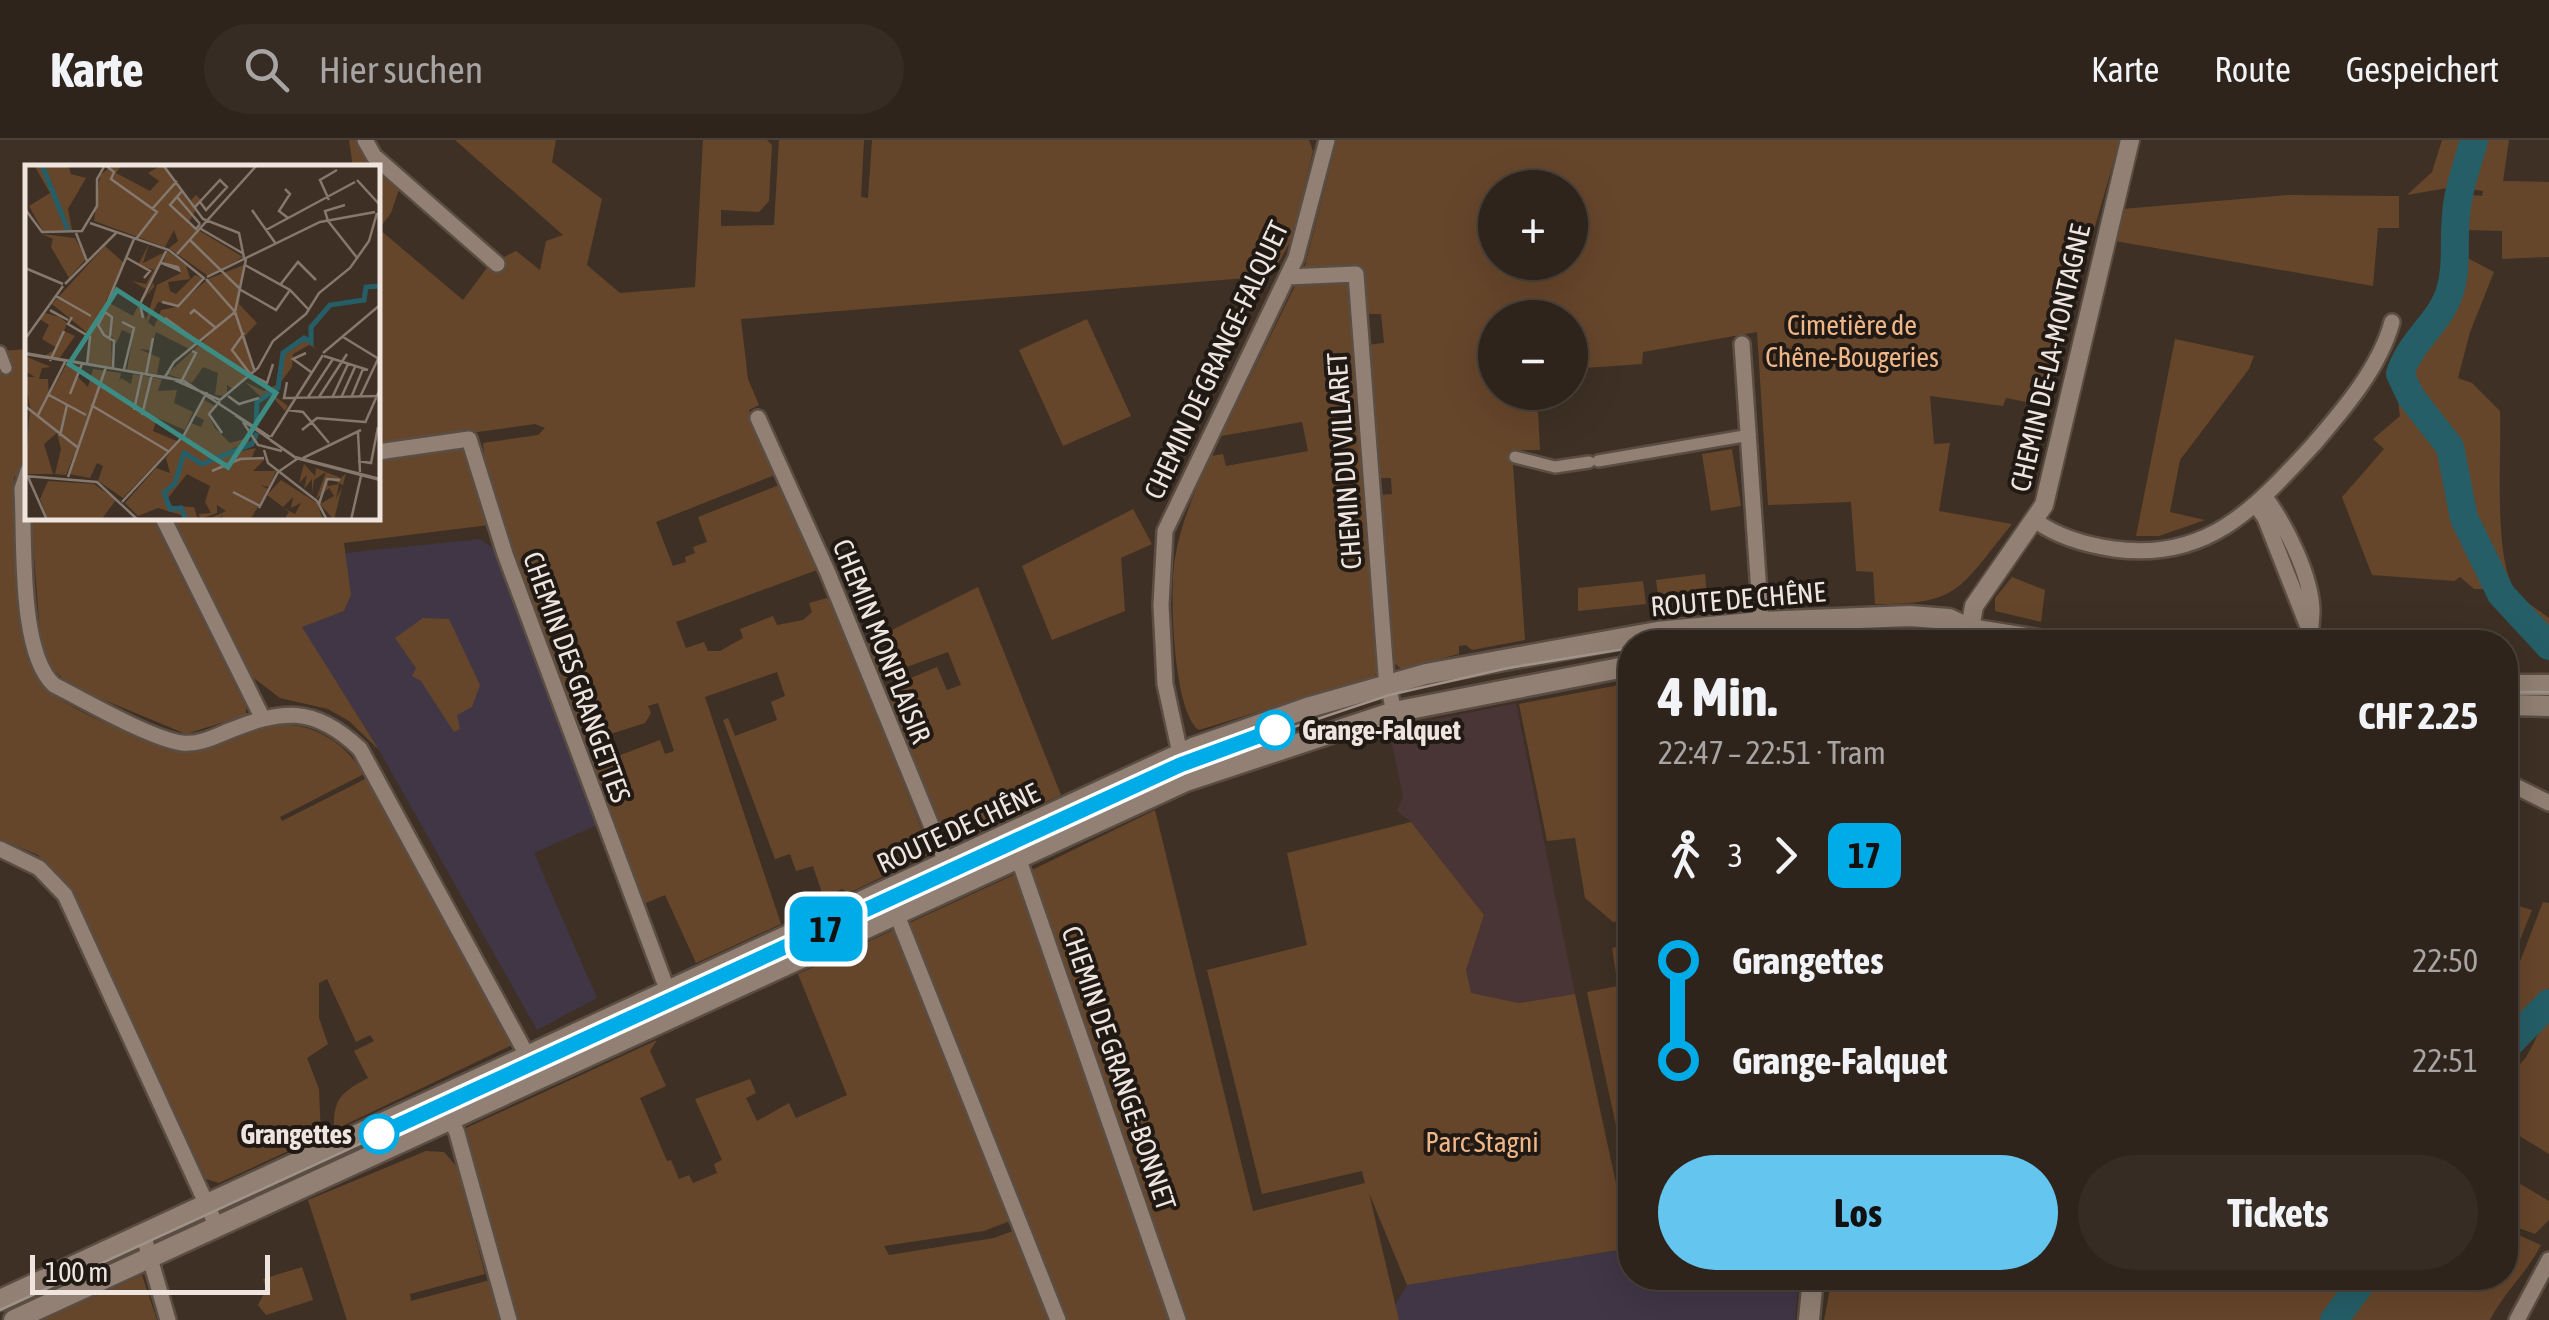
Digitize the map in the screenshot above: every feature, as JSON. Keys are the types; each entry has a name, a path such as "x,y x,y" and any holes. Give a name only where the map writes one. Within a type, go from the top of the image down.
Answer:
{"main road":[{"name":"ROUTE DE CHÊNE","path":"1783,630 1926,617 1950,619 1960,630"},
{"name":"ROUTE DE CHÊNE","path":"0,1300 666,993 722,962 1178,756 1272,719 1387,684 1558,647 1618,643"},
{"name":"ROUTE DE CHÊNE","path":"14,1320 1186,780 1394,712 1618,668"},
{"path":"2518,684 2549,685"},
{"path":"2518,705 2549,706"},
{"path":"1809,1320 1812,1290"}],"street":[{"path":"365,140 374,156 497,264"},
{"name":"CHEMIN DE GRANGE-FALQUET","path":"1186,780 1178,756 1162,645 1165,531 1304,240 1327,140"},
{"name":"CHEMIN DE-LA-MONTAGNE","path":"1969,630 1974,606 2036,520 2048,489 2130,140"},
{"name":"CHEMIN DU VILLARET","path":"1287,277 1356,274 1387,684 1394,712"},
{"path":"2036,520 2091,546 2157,552 2204,539 2260,501 2344,410 2392,322"},
{"path":"1742,344 1761,630"},
{"path":"0,352 6,368"},
{"name":"CHEMIN MONPLAISIR","path":"758,418 828,573 956,886"},
{"path":"1514,456 1554,467 1750,435"},
{"name":"CHEMIN DES GRANGETTES","path":"380,452 469,439 505,554 556,682 677,1016"},
{"path":"25,480 22,490 32,645 43,675 54,685 181,743 204,741 262,717 302,713 338,728 360,749 540,1078"},
{"path":"2260,501 2276,512 2308,586 2310,630"},
{"path":"164,520 262,717"},
{"path":"2518,788 2549,803"},
{"name":"CHEMIN DE GRANGE-BONNET","path":"1010,834 1178,1320"},
{"path":"0,849 39,868 65,895 216,1227"},
{"path":"887,890 1058,1320"},
{"path":"440,1094 452,1121 509,1320"},
{"path":"143,1234 168,1320"},
{"path":"2517,1320 2549,1260"}],"shaded area":[{"path":"480,539 497,551 597,825 534,853 597,998 537,1030 379,750 301,627 344,611 351,595 345,553"},
{"path":"1516,703 1575,994 1519,1003 1470,993 1466,970 1484,915 1411,822 1397,811 1403,797 1389,729"},
{"path":"1618,1250 1618,1290 1798,1290 1795,1320 1399,1320 1395,1305 1407,1285"}],"green space":[{"path":"349,140 360,140 400,186 391,213 380,228 380,165 353,165"},
{"path":"455,140 556,140 552,162 602,199 587,265 620,293 695,287 703,140 767,140 772,145 769,201 759,212 721,210 721,226 774,225 779,140 864,140 861,197 868,198 872,140 1309,140 1313,151 1293,237 1271,276 741,319 748,379 759,405 749,410 777,474 656,522 673,566 686,562 685,557 695,553 693,547 707,542 698,517 779,485 817,570 676,622 686,648 704,642 708,651 720,651 743,638 740,629 773,616 777,625 803,620 812,612 809,603 827,598 931,853 849,893 842,889 832,894 829,903 805,913 800,902 822,893 813,866 796,871 790,854 775,859 723,720 728,718 735,736 777,720 771,702 785,696 777,672 705,697 781,924 696,963 665,895 641,905 587,757 604,747 618,756 660,740 665,754 674,751 658,703 648,706 651,713 645,723 582,743 486,475 483,443 538,435 545,428 535,424 380,446 380,230 463,300 490,264 516,251 540,270 546,241 563,235"},
{"name":"Cimetière de Chêne-Bougeries","path":"1337,140 2120,140 2093,233 2087,243 2077,242 2041,405 2006,398 2003,406 1930,396 1934,444 1950,443 1939,511 2012,524 1956,588 1925,601 1875,604 1873,572 1856,571 1851,502 1768,505 1757,332 1643,352 1642,364 1588,368 1588,300 1478,300 1478,410 1538,410 1540,450 1512,450 1525,640 1472,650 1466,645 1459,646 1459,654 1401,669 1392,661 1378,495 1392,494 1391,478 1377,478 1366,345 1384,343 1381,314 1363,314 1359,269 1303,273"},
{"path":"2442,140 2509,140 2503,181 2549,182 2549,257 2502,259 2502,231 2467,230 2471,195 2482,196 2483,191 2457,187 2456,177 2447,188 2407,195 2432,172"},
{"path":"2288,195 2399,196 2399,228 2378,228 2373,286 2115,241 2122,209"},
{"path":"2464,256 2494,272 2470,332 2458,378 2472,383 2500,411 2504,560 2518,594 2549,618 2549,628 2541,628 2500,589 2474,589 2460,577 2454,581 2372,575 2342,497 2384,449 2373,439 2400,416 2398,380 2404,355 2442,300"},
{"path":"1348,278 1380,662 1375,676 1199,730 1183,700 1173,622 1175,558 1185,518 1211,456 1223,454 1226,466 1308,451 1302,422 1221,436 1297,282"},
{"path":"1087,319 1131,416 1063,446 1019,350"},
{"path":"2175,339 2254,356 2249,369 2180,460 2170,512 2205,520 2159,536 2136,536"},
{"path":"25,349 25,464 14,478 13,500 16,582 23,644 37,677 61,700 98,720 163,745 196,750 254,730 287,725 331,739 364,774 280,817 282,821 367,778 512,1045 334,1130 340,1098 368,1078 354,1051 374,1041 370,1035 356,1042 327,979 319,983 319,1018 328,1044 307,1058 319,1089 321,1136 219,1183 206,1179 77,900 38,855 0,839 0,351"},
{"path":"463,445 468,450 489,525 344,543 351,595 344,611 302,627 379,750 349,721 328,709 280,698 251,676 173,520 380,520 380,457"},
{"path":"1732,449 1741,506 1711,511 1702,454"},
{"path":"1133,509 1152,544 1121,558 1125,611 1052,640 1022,566"},
{"path":"31,520 153,520 246,707 246,715 186,734 73,687 51,668 41,645"},
{"path":"1705,574 1707,596 1659,602 1656,580"},
{"path":"2012,577 2045,590 2041,622 1995,611 1995,598"},
{"path":"1643,581 1646,604 1578,611 1578,588"},
{"path":"978,587 1061,795 949,845 885,689 937,667 947,690 961,685 948,652 879,677 866,643"},
{"path":"423,618 449,619 480,685 472,707 457,715 460,729 454,732 421,681 412,676 416,668 395,638"},
{"path":"1618,685 1618,921 1613,922 1585,898 1575,838 1547,841 1519,704"},
{"name":"Parc Stagni","path":"1155,810 1253,1211 1365,1183 1362,1171 1262,1194 1207,970 1307,945 1287,853 1411,822 1484,915 1466,970 1471,993 1519,1003 1575,994 1618,1193 1618,1250 1407,1285 1369,1193 1399,1320 1184,1320 1032,870"},
{"path":"1020,872 1171,1320 1062,1320 907,924"},
{"path":"2543,902 2549,903 2549,988 2518,1020 2518,967"},
{"path":"2518,906 2532,910 2518,945"},
{"path":"900,927 1011,1211 1010,1221 984,1231 884,1246 889,1255 994,1238 1018,1229 1054,1320 516,1320 466,1128 657,1040 650,1051 666,1086 640,1098 667,1161 671,1160 679,1179 689,1175 693,1183 717,1173 714,1164 722,1160 695,1099 750,1079 756,1093 746,1098 757,1121 789,1103 796,1118 847,1095 798,974"},
{"path":"1618,947 1618,986 1612,948"},
{"path":"1618,986 1618,1135 1587,992"},
{"path":"2549,1019 2549,1154 2518,1135 2518,1066"},
{"path":"426,1151 444,1152 457,1167 485,1274 410,1294 411,1301 490,1280 500,1320 347,1320 308,1200"},
{"path":"2518,1183 2549,1201 2549,1220 2535,1234 2518,1228"},
{"path":"2518,1235 2541,1245 2518,1279"},
{"path":"302,1267 313,1300 266,1315 258,1305 266,1289 263,1279"},
{"path":"142,1275 157,1320 43,1320"},
{"path":"1830,1290 2510,1290 2490,1320 1824,1320"}],"waterway":[{"path":"2474,140 2457,207 2449,294 2400,374 2411,397 2450,447 2464,518 2501,594 2549,646"},
{"path":"2518,1035 2549,1003"},
{"path":"2334,1320 2356,1290"}],"tram line":[{"path":"1888,630 1970,629"},
{"path":"0,1310 1181,765 1389,695 1508,668 1618,650"},
{"path":"2518,692 2549,692"},
{"name":"17","path":"379,1134 1180,765 1275,730"}],"place":[{"name":"Grange-Falquet","path":"1275,730"},
{"name":"Grangettes","path":"379,1134"}]}
